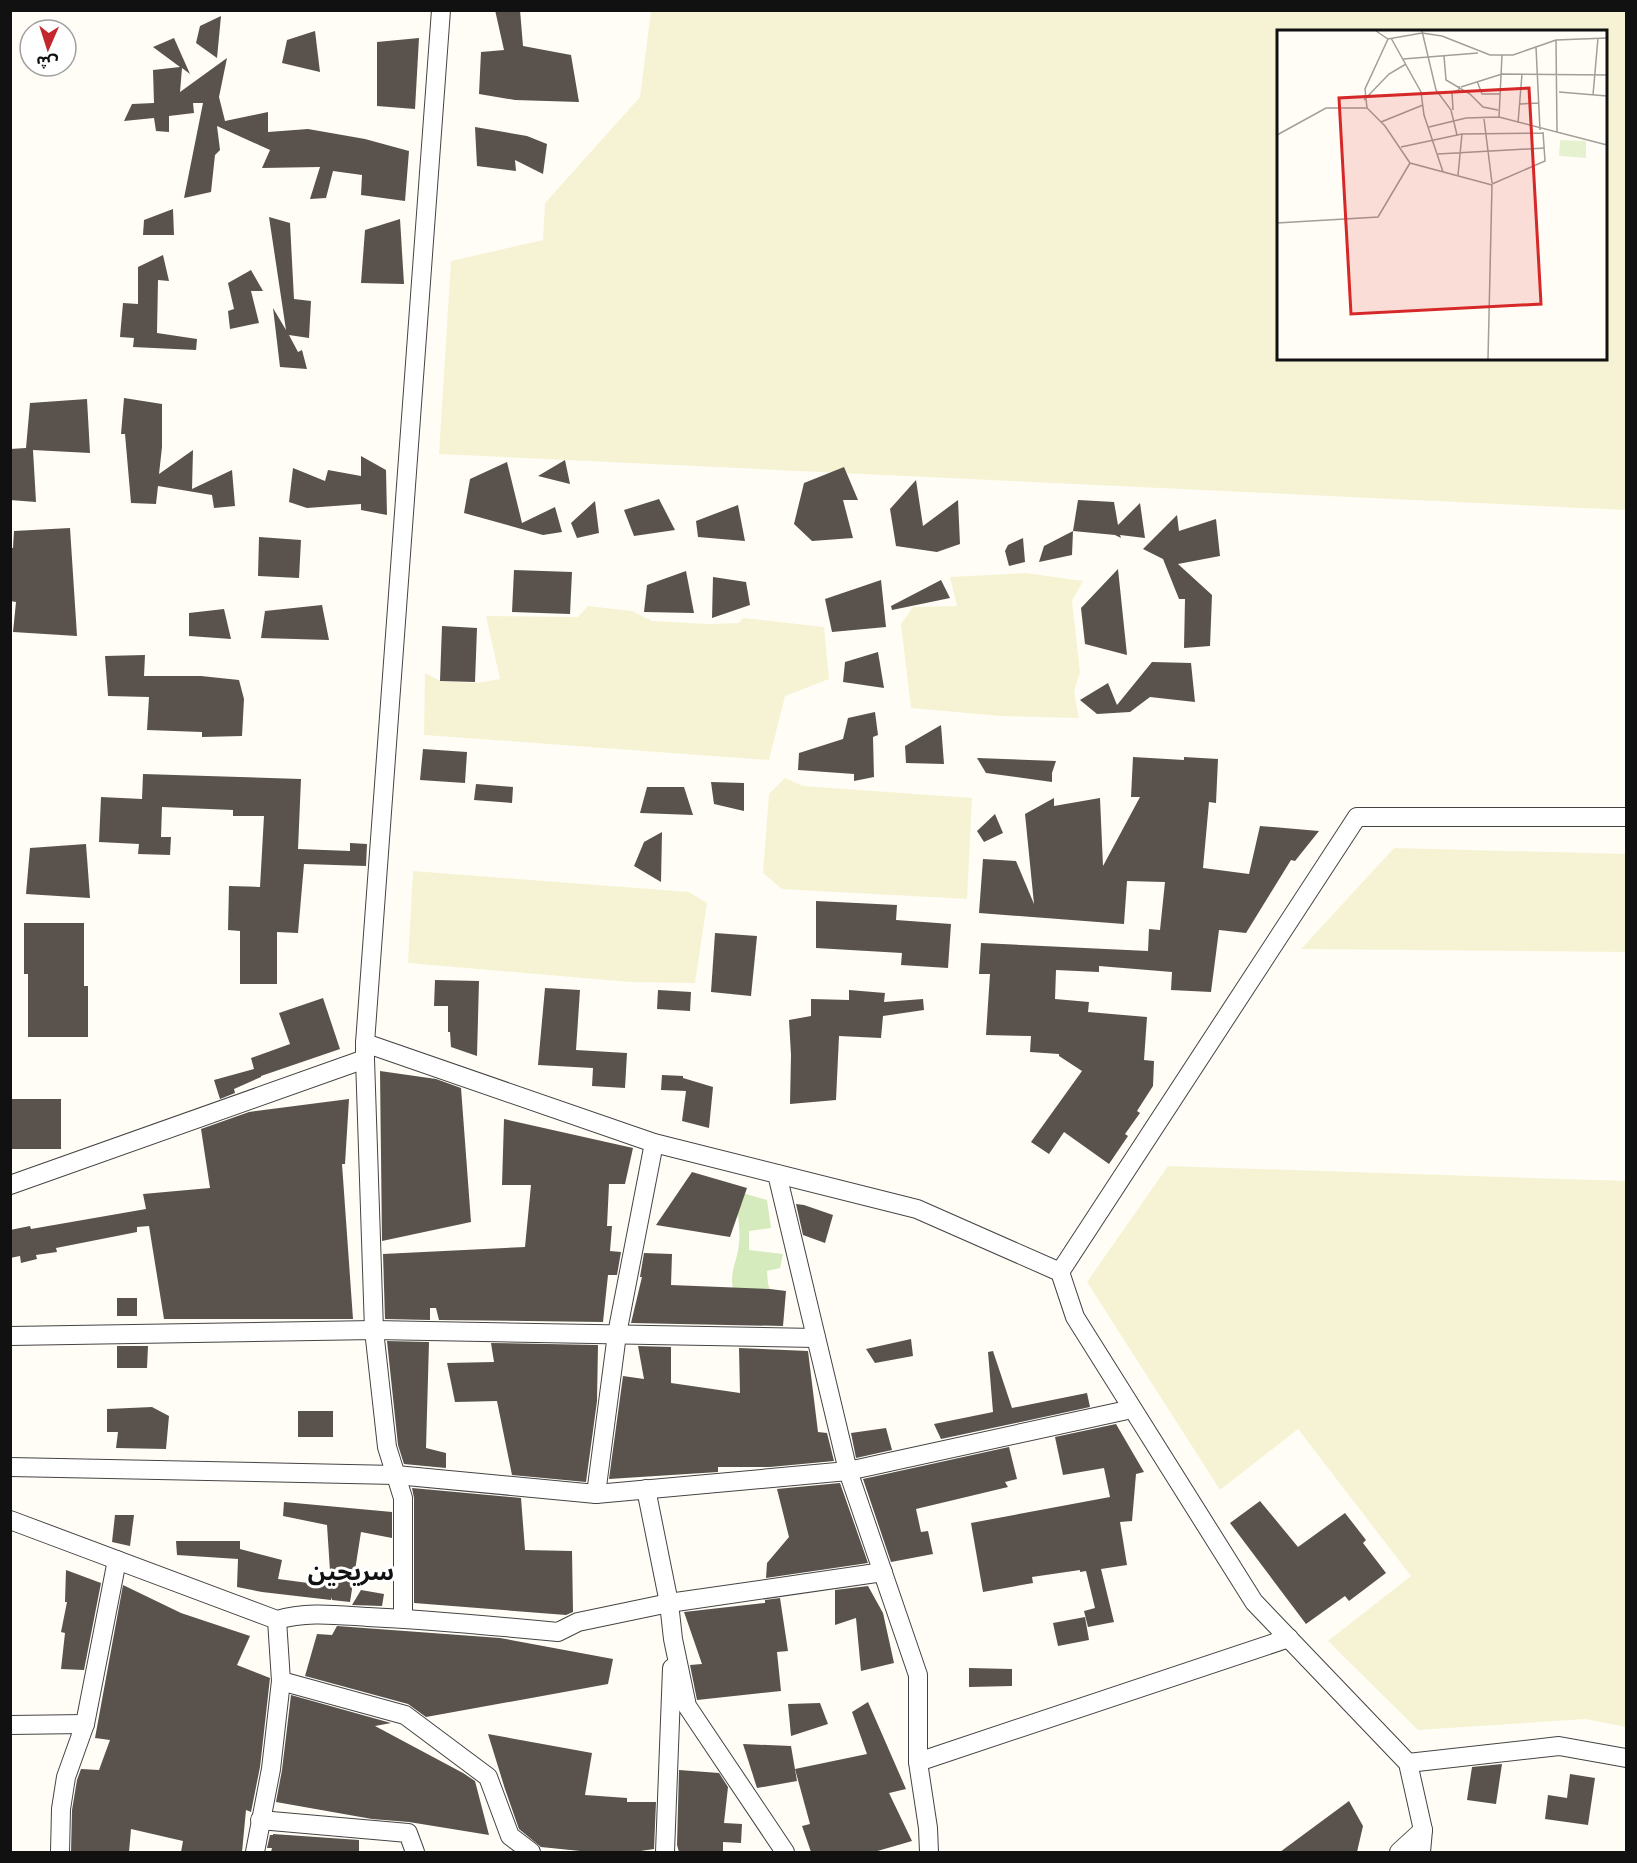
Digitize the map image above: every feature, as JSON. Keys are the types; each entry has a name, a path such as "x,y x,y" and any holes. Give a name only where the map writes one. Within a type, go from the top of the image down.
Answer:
{"street":[{"path":"403,1618 403,1498 387,1447 374,1330 365,1051 441,10"},
{"path":"1060,1272 1356,817 1626,817"},
{"path":"10,1185 365,1051 654,1143 916,1209 1060,1272 1075,1317 1254,1602 1408,1763 1424,1830 1421,1852"},
{"path":"596,1494 617,1334 654,1143"},
{"path":"777,1174 848,1471 918,1675 918,1762 928,1828 929,1852"},
{"path":"10,1336 374,1330 816,1338"},
{"path":"10,1467 396,1475 596,1494 848,1471 1132,1409"},
{"path":"646,1489 687,1706 785,1852"},
{"path":"10,1520 277,1620 309,1614 403,1618 558,1632 578,1622 669,1603 883,1572"},
{"path":"60,1852 61,1809 66,1777 85,1724 117,1560"},
{"path":"255,1852 271,1769 281,1681 277,1620"},
{"path":"918,1762 1289,1638"},
{"path":"664,1852 674,1640"},
{"path":"281,1681 405,1715 488,1777 510,1836 531,1852"},
{"path":"10,1725 85,1724"},
{"path":"1408,1763 1559,1746 1626,1758"},
{"path":"260,1820 408,1833 415,1852"},
{"path":"1400,1852 1424,1830"}],"shaded area":[{"path":"651,11 1626,11 1626,510 439,454 451,261 543,240 545,203 640,97"},
{"path":"1026,573 1083,581 1072,601 1080,672 1074,692 1079,718 1001,716 911,708 901,624 913,607 957,606 950,577"},
{"path":"588,606 632,611 652,621 739,623 743,618 824,627 829,679 785,696 769,760 424,735 425,673 441,681 477,683 500,679 486,616 578,617"},
{"path":"785,778 803,786 972,798 967,899 782,889 763,873 769,794"},
{"path":"1394,848 1626,854 1626,952 1301,949"},
{"path":"413,871 689,892 707,903 695,983 630,982 408,963"},
{"path":"1168,1166 1626,1181 1626,1727 1586,1719 1418,1730 1328,1641 1411,1576 1298,1429 1220,1490 1087,1282"}],"green space":[{"path":"736,1191 767,1200 771,1228 749,1231 749,1250 783,1254 780,1268 767,1271 772,1296 733,1289 732,1276 739,1237"}],"building":[{"path":"495,10 520,10 523,46 571,55 579,102 515,100 479,94 481,52 504,50"},
{"path":"221,16 217,58 196,43 200,26"},
{"path":"315,31 320,72 282,63 287,40"},
{"path":"174,38 190,74 182,68 180,92 227,58 219,97 225,121 268,112 268,132 308,129 365,139 409,151 405,201 361,195 362,175 333,171 326,198 310,199 320,167 262,168 270,150 217,126 220,150 215,155 211,192 184,198 203,103 193,103 194,113 169,116 169,132 156,131 154,118 124,121 132,104 154,103 153,70 180,67 153,47"},
{"path":"419,38 415,109 377,106 377,42"},
{"path":"475,127 527,136 547,144 543,174 515,160 516,171 477,166"},
{"path":"173,209 174,235 143,235 144,220"},
{"path":"269,217 290,223 294,299 311,301 309,338 289,335 298,352 302,350 307,369 280,367 273,308 286,330"},
{"path":"400,219 404,284 361,283 365,230"},
{"path":"163,255 169,281 158,280 157,333 197,339 196,350 133,347 134,338 120,337 123,303 138,304 138,267"},
{"path":"251,270 263,291 251,291 259,323 230,329 228,311 234,309 228,283"},
{"path":"124,398 162,404 162,447 159,474 193,450 192,489 232,470 235,506 214,508 212,495 158,486 156,504 131,503 125,434 121,434"},
{"path":"87,399 90,453 33,450 36,502 10,500 10,449 26,448 30,403"},
{"path":"361,456 386,470 387,515 361,510 361,504 307,508 289,502 293,468 325,481 328,470 361,476"},
{"path":"565,460 570,484 538,476"},
{"path":"507,462 522,523 555,507 562,532 543,535 464,513 470,479"},
{"path":"844,467 858,500 843,500 853,538 812,541 794,524 804,483"},
{"path":"916,480 923,526 958,500 960,544 937,552 896,546 890,509"},
{"path":"659,499 675,530 634,536 624,510"},
{"path":"1078,500 1114,502 1118,525 1140,503 1145,538 1120,535 1121,538 1115,535 1073,531"},
{"path":"595,501 599,533 577,538 571,523"},
{"path":"738,505 745,541 698,537 696,521"},
{"path":"1177,515 1179,531 1216,519 1220,556 1178,564 1212,595 1210,646 1184,648 1185,599 1179,599 1163,559 1143,549"},
{"path":"70,528 77,636 13,632 16,602 10,601 10,548 13,548 14,531"},
{"path":"1073,531 1072,555 1039,562 1044,546"},
{"path":"259,537 301,540 299,578 258,576"},
{"path":"1023,538 1025,562 1009,566 1005,551 1008,545"},
{"path":"1118,569 1127,655 1085,644 1081,608"},
{"path":"514,570 572,572 570,614 512,612"},
{"path":"686,571 694,613 644,612 647,585"},
{"path":"713,577 746,582 750,605 712,618"},
{"path":"881,580 886,627 832,632 825,599"},
{"path":"941,580 950,598 892,610 891,606"},
{"path":"322,605 329,640 261,638 265,611"},
{"path":"224,609 231,639 189,636 189,613"},
{"path":"442,626 477,628 475,682 440,681"},
{"path":"878,652 884,688 843,682 845,662"},
{"path":"145,655 144,676 201,676 239,680 244,699 242,736 202,737 202,732 147,730 149,697 108,696 105,656"},
{"path":"1152,662 1191,663 1195,702 1150,697 1130,712 1097,714 1080,700 1108,683 1117,705"},
{"path":"875,712 878,735 873,737 874,777 854,781 854,774 798,770 799,753 843,739 848,718"},
{"path":"941,725 944,764 906,763 905,746"},
{"path":"423,749 467,752 465,783 420,780"},
{"path":"1133,757 1218,759 1216,803 1209,802 1203,868 1249,874 1260,826 1319,831 1295,861 1291,860 1246,933 1219,930 1211,992 1171,990 1172,972 1099,966 1099,972 1056,970 1055,999 1089,1002 1088,1012 1147,1017 1144,1060 1154,1061 1153,1086 1137,1111 1140,1113 1125,1134 1128,1136 1109,1164 1064,1132 1049,1154 1031,1142 1082,1071 1059,1054 1030,1052 1031,1036 986,1035 990,974 979,974 981,943 1148,951 1149,929 1160,930 1165,882 1127,881 1124,924 979,913 983,859 1016,861 1034,904 1025,814 1054,798 1054,806 1100,798 1103,866 1140,797 1131,797"},
{"path":"977,758 1056,761 1052,782 986,773"},
{"path":"143,774 301,779 298,849 350,851 350,843 367,844 366,866 304,864 298,933 277,932 277,984 240,984 240,931 228,930 229,886 260,887 264,816 233,816 233,810 162,807 161,837 171,837 170,855 138,854 139,844 99,842 101,797 142,799"},
{"path":"711,782 744,783 744,811 714,804"},
{"path":"476,784 513,787 512,803 474,800"},
{"path":"647,787 684,787 693,815 640,813"},
{"path":"995,814 1003,833 984,842 977,831"},
{"path":"662,832 661,882 634,866 644,842"},
{"path":"86,844 90,898 26,894 30,848"},
{"path":"816,901 897,905 896,920 951,924 948,968 901,965 902,953 816,948"},
{"path":"24,923 84,923 84,986 88,986 88,1037 28,1037 28,974 24,974"},
{"path":"715,933 757,936 751,996 711,992"},
{"path":"435,980 479,981 477,1056 451,1047 450,1032 448,1032 448,1006 434,1006"},
{"path":"545,988 580,990 576,1050 627,1053 625,1088 592,1086 593,1068 538,1065"},
{"path":"658,990 691,992 690,1011 657,1009"},
{"path":"849,990 885,993 884,1002 923,999 924,1010 883,1016 881,1038 839,1036 836,1100 790,1104 789,1020 811,1016 811,999 849,1000"},
{"path":"323,998 340,1049 261,1076 234,1089 235,1093 220,1099 214,1080 254,1069 251,1058 290,1044 279,1013"},
{"path":"380,1071 436,1079 461,1088 471,1222 382,1241"},
{"path":"662,1075 683,1076 683,1078 713,1087 709,1128 682,1121 686,1091 661,1090"},
{"path":"10,1099 61,1099 61,1149 10,1149"},
{"path":"349,1099 345,1164 342,1164 353,1319 164,1319 149,1226 137,1227 137,1232 56,1248 57,1252 36,1255 37,1259 21,1263 20,1256 10,1258 10,1230 30,1226 31,1229 146,1209 143,1194 210,1188 201,1129 249,1112"},
{"path":"504,1119 633,1148 625,1184 609,1184 607,1226 612,1226 610,1251 621,1252 617,1275 608,1275 603,1322 439,1320 436,1308 430,1308 430,1320 385,1319 383,1254 525,1247 531,1185 502,1185"},
{"path":"692,1172 747,1188 730,1237 656,1225"},
{"path":"796,1204 833,1215 825,1243 803,1235"},
{"path":"644,1253 672,1254 671,1285 786,1291 783,1326 631,1323 642,1277 640,1277"},
{"path":"117,1298 137,1298 137,1316 117,1316"},
{"path":"911,1339 913,1356 875,1363 866,1349"},
{"path":"387,1341 429,1342 426,1448 446,1453 446,1468 404,1464 398,1445"},
{"path":"491,1343 598,1345 597,1401 586,1482 512,1475 497,1401 455,1402 447,1363 494,1362"},
{"path":"117,1346 148,1346 147,1368 117,1368"},
{"path":"638,1346 671,1347 671,1383 740,1393 739,1348 808,1351 818,1432 827,1433 834,1461 770,1467 718,1467 718,1472 609,1479 623,1376 644,1379"},
{"path":"993,1351 1012,1408 1087,1393 1090,1407 941,1439 934,1424 993,1412 988,1352"},
{"path":"152,1407 169,1416 166,1449 116,1448 118,1432 107,1432 107,1409"},
{"path":"298,1411 333,1411 333,1437 298,1437"},
{"path":"1116,1424 1144,1472 1136,1474 1132,1521 1120,1522 1127,1565 1101,1569 1114,1622 1088,1627 1084,1611 1095,1608 1086,1571 1032,1577 1033,1583 983,1592 971,1523 1110,1497 1104,1468 1063,1475 1055,1437"},
{"path":"886,1428 892,1450 856,1458 851,1433"},
{"path":"1009,1447 1017,1479 1005,1482 1008,1487 916,1509 921,1532 928,1531 933,1554 891,1562 863,1479"},
{"path":"840,1483 868,1563 766,1578 767,1563 789,1537 777,1489"},
{"path":"412,1488 521,1498 525,1550 572,1551 573,1612 566,1615 414,1603 414,1498"},
{"path":"1260,1501 1298,1547 1345,1513 1366,1540 1363,1543 1386,1573 1349,1601 1345,1596 1306,1624 1230,1523"},
{"path":"284,1502 392,1512 392,1538 361,1532 350,1602 332,1600 332,1597 331,1600 237,1587 238,1559 177,1555 176,1541 240,1541 240,1549 282,1560 278,1579 331,1586 327,1525 283,1516"},
{"path":"115,1515 134,1515 130,1546 112,1542"},
{"path":"66,1570 101,1583 84,1670 61,1669 65,1633 61,1632 67,1602 65,1602"},
{"path":"123,1585 181,1613 250,1636 237,1665 270,1678 260,1767 251,1812 246,1810 242,1852 181,1852 183,1841 131,1829 129,1852 71,1852 72,1810 77,1780 81,1769 99,1770 110,1740 95,1738"},
{"path":"868,1586 883,1613 894,1663 861,1671 856,1618 835,1625 835,1590"},
{"path":"361,1590 384,1594 382,1606 352,1605"},
{"path":"780,1598 788,1651 777,1652 781,1691 697,1700 690,1665 702,1664 684,1612 765,1603 765,1600"},
{"path":"1085,1617 1089,1640 1058,1646 1053,1623"},
{"path":"337,1626 500,1638 613,1659 608,1684 426,1717 408,1704 305,1676 317,1634 332,1635"},
{"path":"969,1668 1012,1669 1012,1686 969,1687"},
{"path":"291,1695 391,1723 375,1726 475,1781 489,1835 409,1822 372,1819 276,1802"},
{"path":"868,1702 906,1789 889,1793 912,1841 874,1852 811,1852 802,1826 810,1824 795,1769 867,1754 852,1712"},
{"path":"820,1703 828,1724 791,1736 788,1704"},
{"path":"488,1734 592,1753 585,1795 627,1798 627,1802 656,1802 654,1849 634,1852 590,1852 541,1847 519,1829"},
{"path":"743,1744 791,1746 797,1781 757,1788"},
{"path":"1502,1764 1496,1804 1467,1800 1472,1767"},
{"path":"679,1770 719,1773 728,1787 724,1823 742,1824 741,1843 723,1842 723,1852 679,1852 677,1845"},
{"path":"1570,1774 1595,1778 1588,1825 1545,1819 1548,1795 1567,1798"},
{"path":"1349,1801 1363,1826 1357,1852 1280,1852"},
{"path":"270,1835 359,1840 359,1852 271,1852 272,1848 267,1848"}],"district":[{"name":"سريحين","path":"351,1572"}]}
